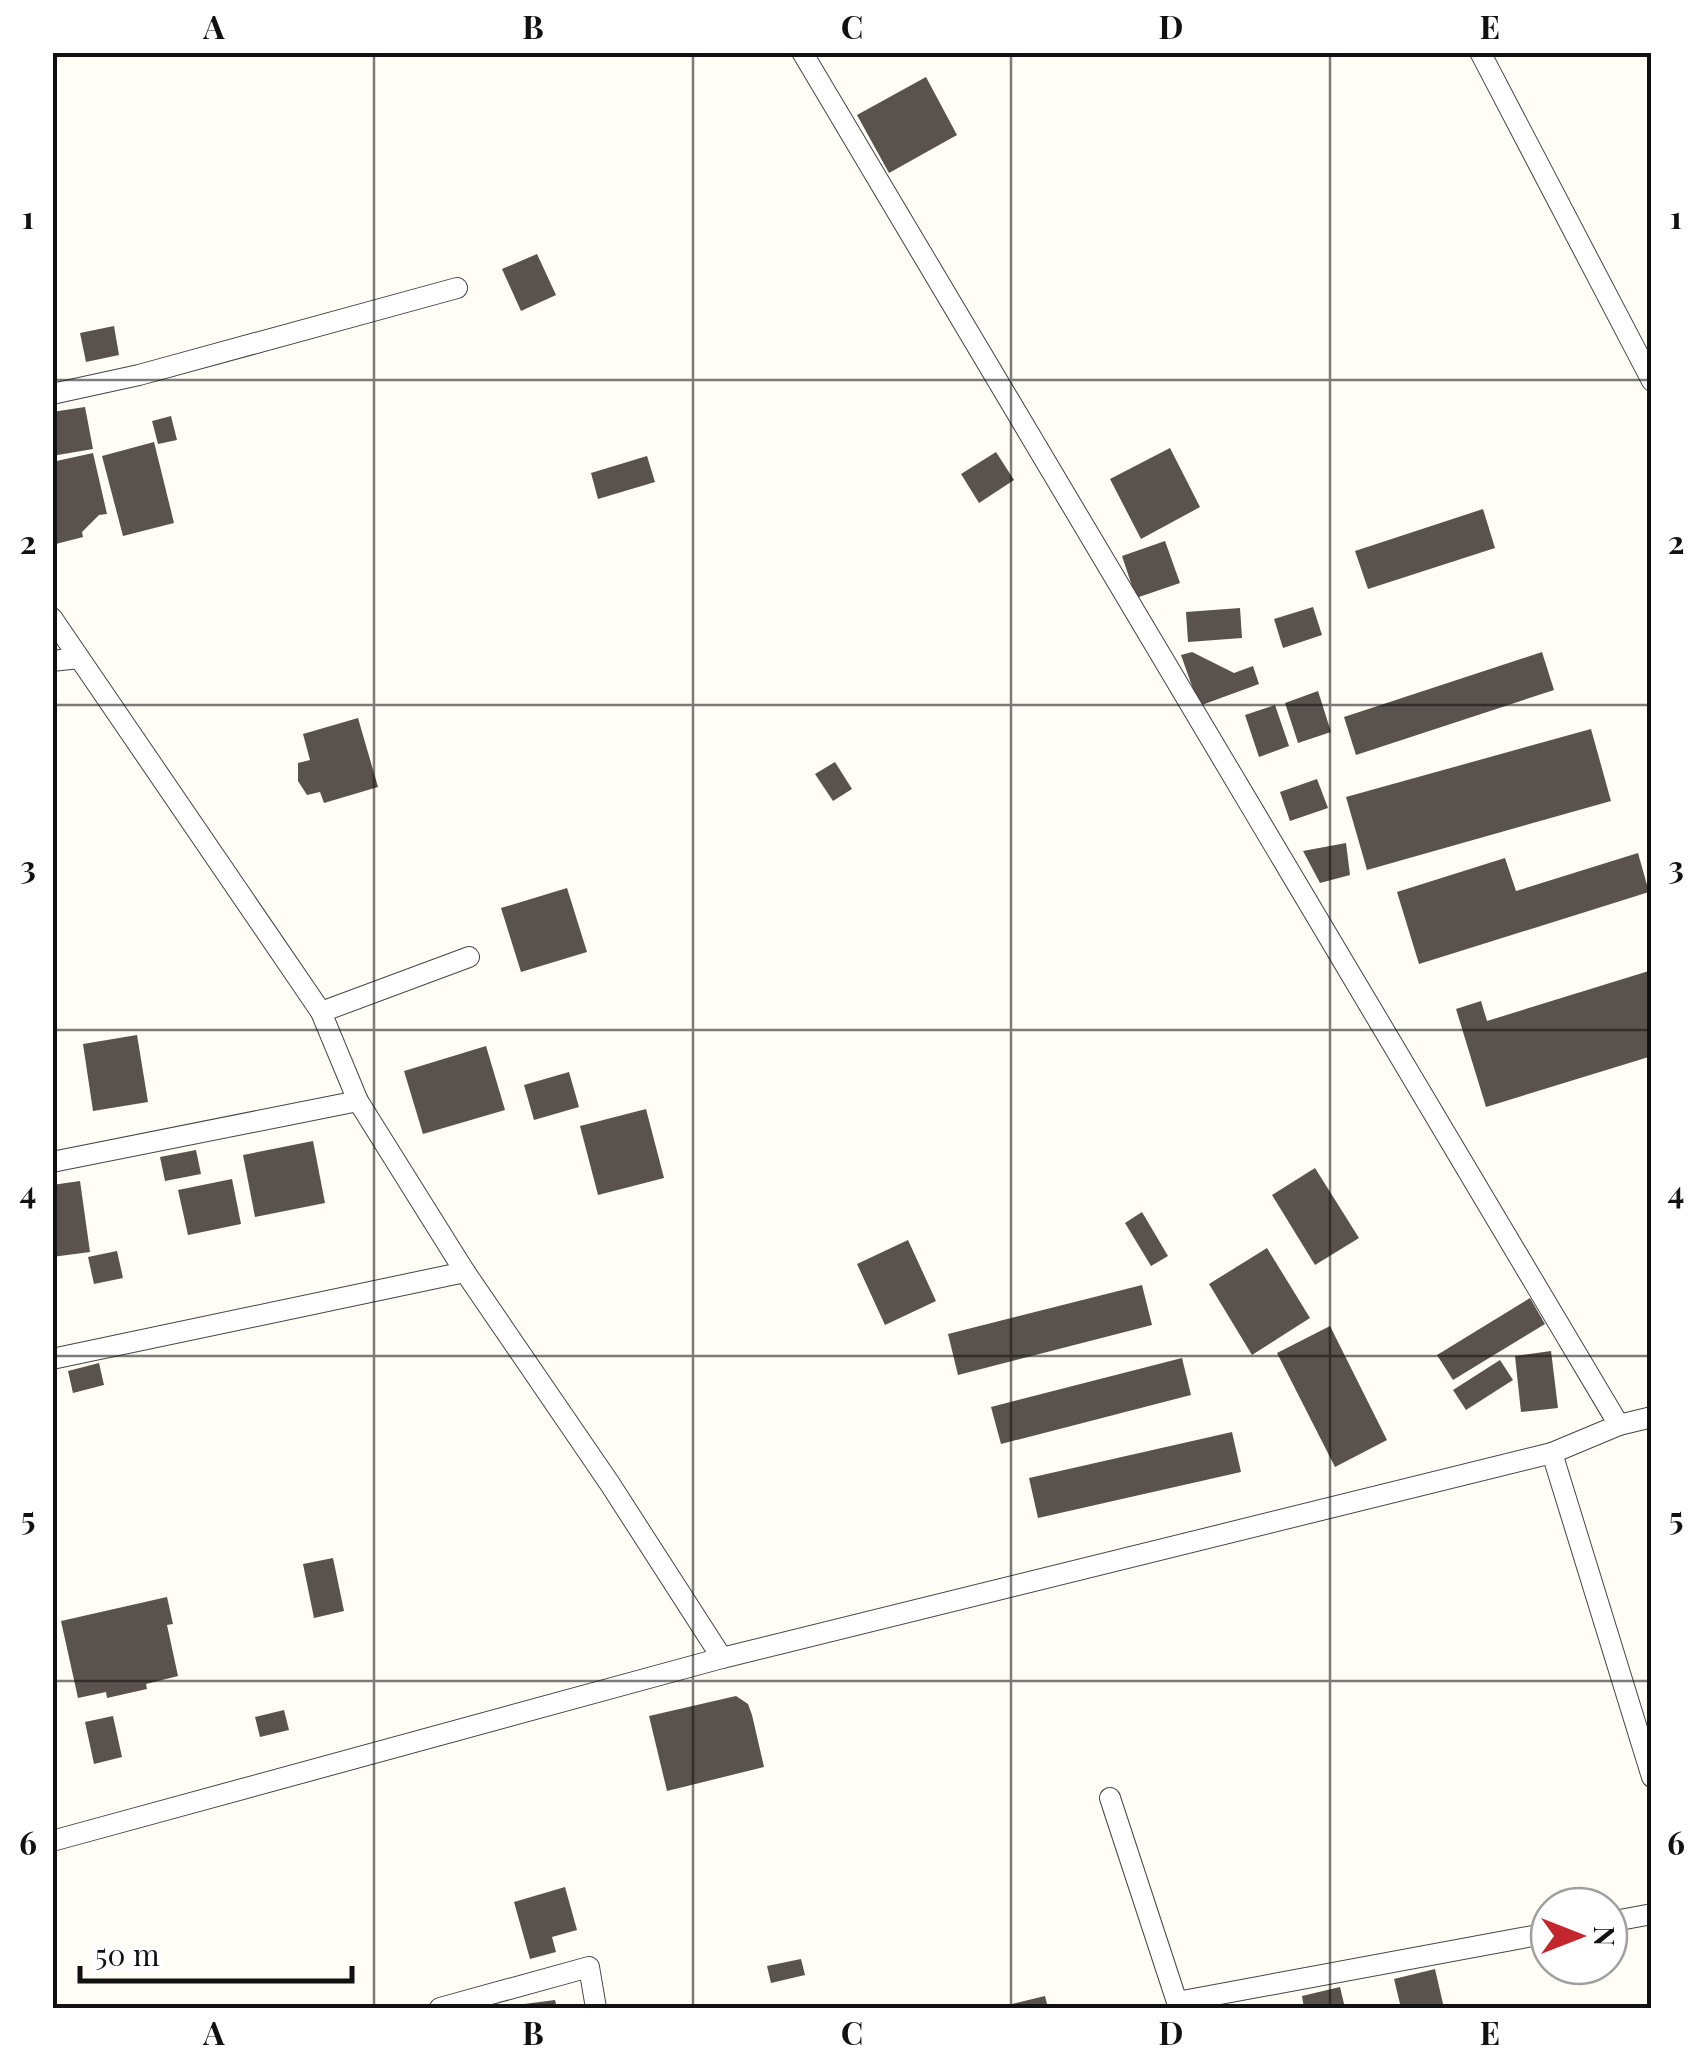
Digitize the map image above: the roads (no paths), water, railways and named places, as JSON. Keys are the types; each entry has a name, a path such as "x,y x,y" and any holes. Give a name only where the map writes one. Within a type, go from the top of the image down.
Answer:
{"lane":[{"path":"802,52 1619,1426"},
{"path":"1480,52 1652,381"},
{"path":"52,394 139,375 457,288"},
{"path":"52,618 321,1012 358,1101 465,1272 610,1484 722,1658"},
{"path":"52,661 79,658"},
{"path":"321,1012 469,957"},
{"path":"52,1162 358,1101"},
{"path":"55,1360 465,1272"},
{"path":"52,1841 722,1658 1552,1453 1652,1417"},
{"path":"1552,1453 1652,1777"},
{"path":"1110,1798 1167,2005 1529,1937"},
{"path":"440,2008 589,1967 596,2008"}]}
